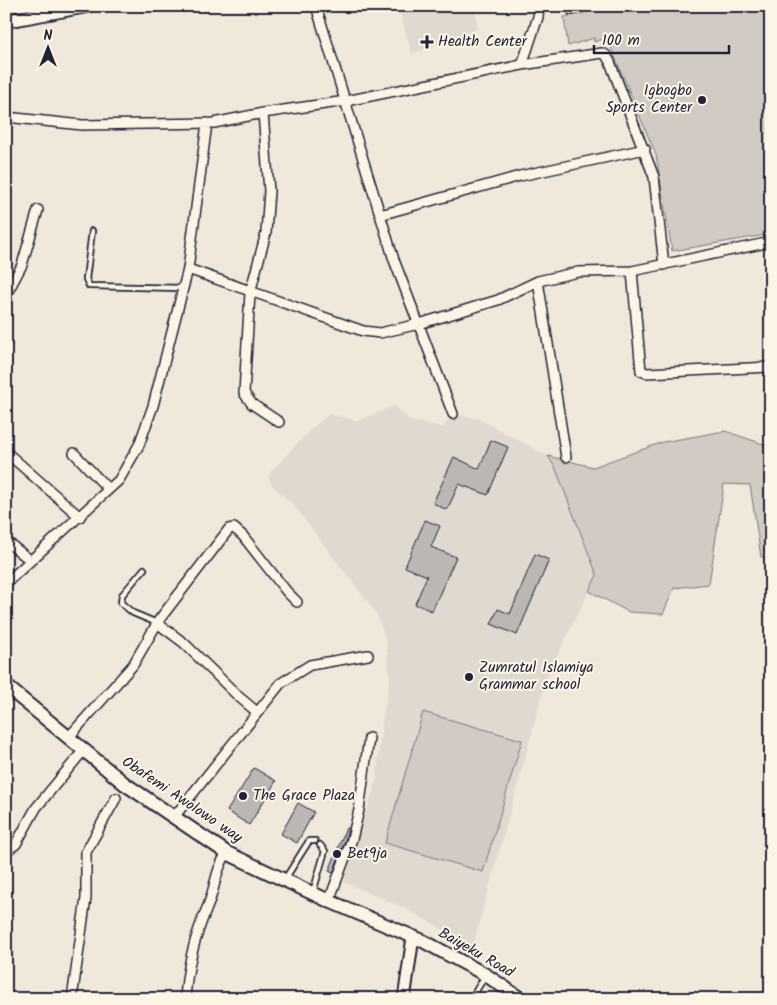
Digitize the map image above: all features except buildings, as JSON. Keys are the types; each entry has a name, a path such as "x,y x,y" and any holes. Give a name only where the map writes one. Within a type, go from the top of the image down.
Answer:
{"main road":[{"path":"6,21 87,6"},
{"name":"Obafemi Awolowo way","path":"8,693 125,784 228,853 412,937"},
{"name":"Baiyeku Road","path":"412,937 486,975 522,999"}],"street":[{"path":"316,6 394,260 453,414"},
{"path":"522,65 538,17 539,6"},
{"path":"6,117 82,125 207,123 262,113 346,102 522,65 602,53 606,55 645,149 654,177 664,265"},
{"path":"262,113 269,191 266,233 250,293 244,393 252,404 279,422"},
{"path":"6,583 119,480 139,445 153,406 188,269 207,123"},
{"path":"380,215 520,176 645,149"},
{"path":"6,295 22,265 38,210"},
{"path":"188,269 250,293 371,333 419,324 498,300 538,281 578,272 632,271 771,242"},
{"path":"632,271 641,371 646,373 771,367"},
{"path":"538,281 566,457"},
{"path":"6,452 80,517"},
{"path":"74,452 108,489"},
{"path":"68,738 133,665 157,623 232,528 243,536 297,602"},
{"path":"6,541 30,560"},
{"path":"157,623 184,643 257,712"},
{"path":"174,817 281,683 310,665 368,655"},
{"path":"330,901 352,839 359,810 369,738"},
{"path":"6,851 16,844 36,808 83,751"},
{"path":"72,999 86,898 86,852 116,798"},
{"path":"185,999 186,980 201,919 207,907 218,871 228,853"},
{"path":"404,999 412,937"}],"lane":[{"path":"571,12 596,6"},
{"path":"92,231 86,280 89,286 183,288"},
{"path":"144,569 122,595 122,603 133,612 157,623"},
{"path":"285,879 300,852 309,841 315,841"},
{"path":"313,893 325,851 320,845"},
{"path":"471,999 486,975"}],"shaded area":[{"name":"Health Center","path":"398,6 474,6 478,29 412,54"},
{"name":"Igbogbo Sports Center","path":"618,6 771,6 771,234 672,251 656,155 607,38 594,42 594,38 568,46 564,17"},
{"name":"Zumratul Islamiya Grammar school","path":"394,405 411,421 443,427 453,414 479,419 548,456 555,467 597,575 548,674 473,946 408,910 344,882 376,782 381,729 390,679 386,641 377,614 296,508 271,484 268,475 311,429 329,414 359,421"},
{"path":"725,431 766,445 771,451 771,558 761,557 750,485 724,484 709,584 674,588 663,614 629,612 589,591 597,575 555,467 548,456 593,467 663,442"},
{"path":"423,712 522,740 483,872 385,843"}],"place":[{"name":"Health Center","path":"427,42"},
{"name":"Igbogbo Sports Center","path":"702,100"},
{"name":"Zumratul Islamiya Grammar school","path":"469,677"},
{"name":"The Grace Plaza","path":"243,796"},
{"name":"Bet9ja","path":"337,854"}]}
